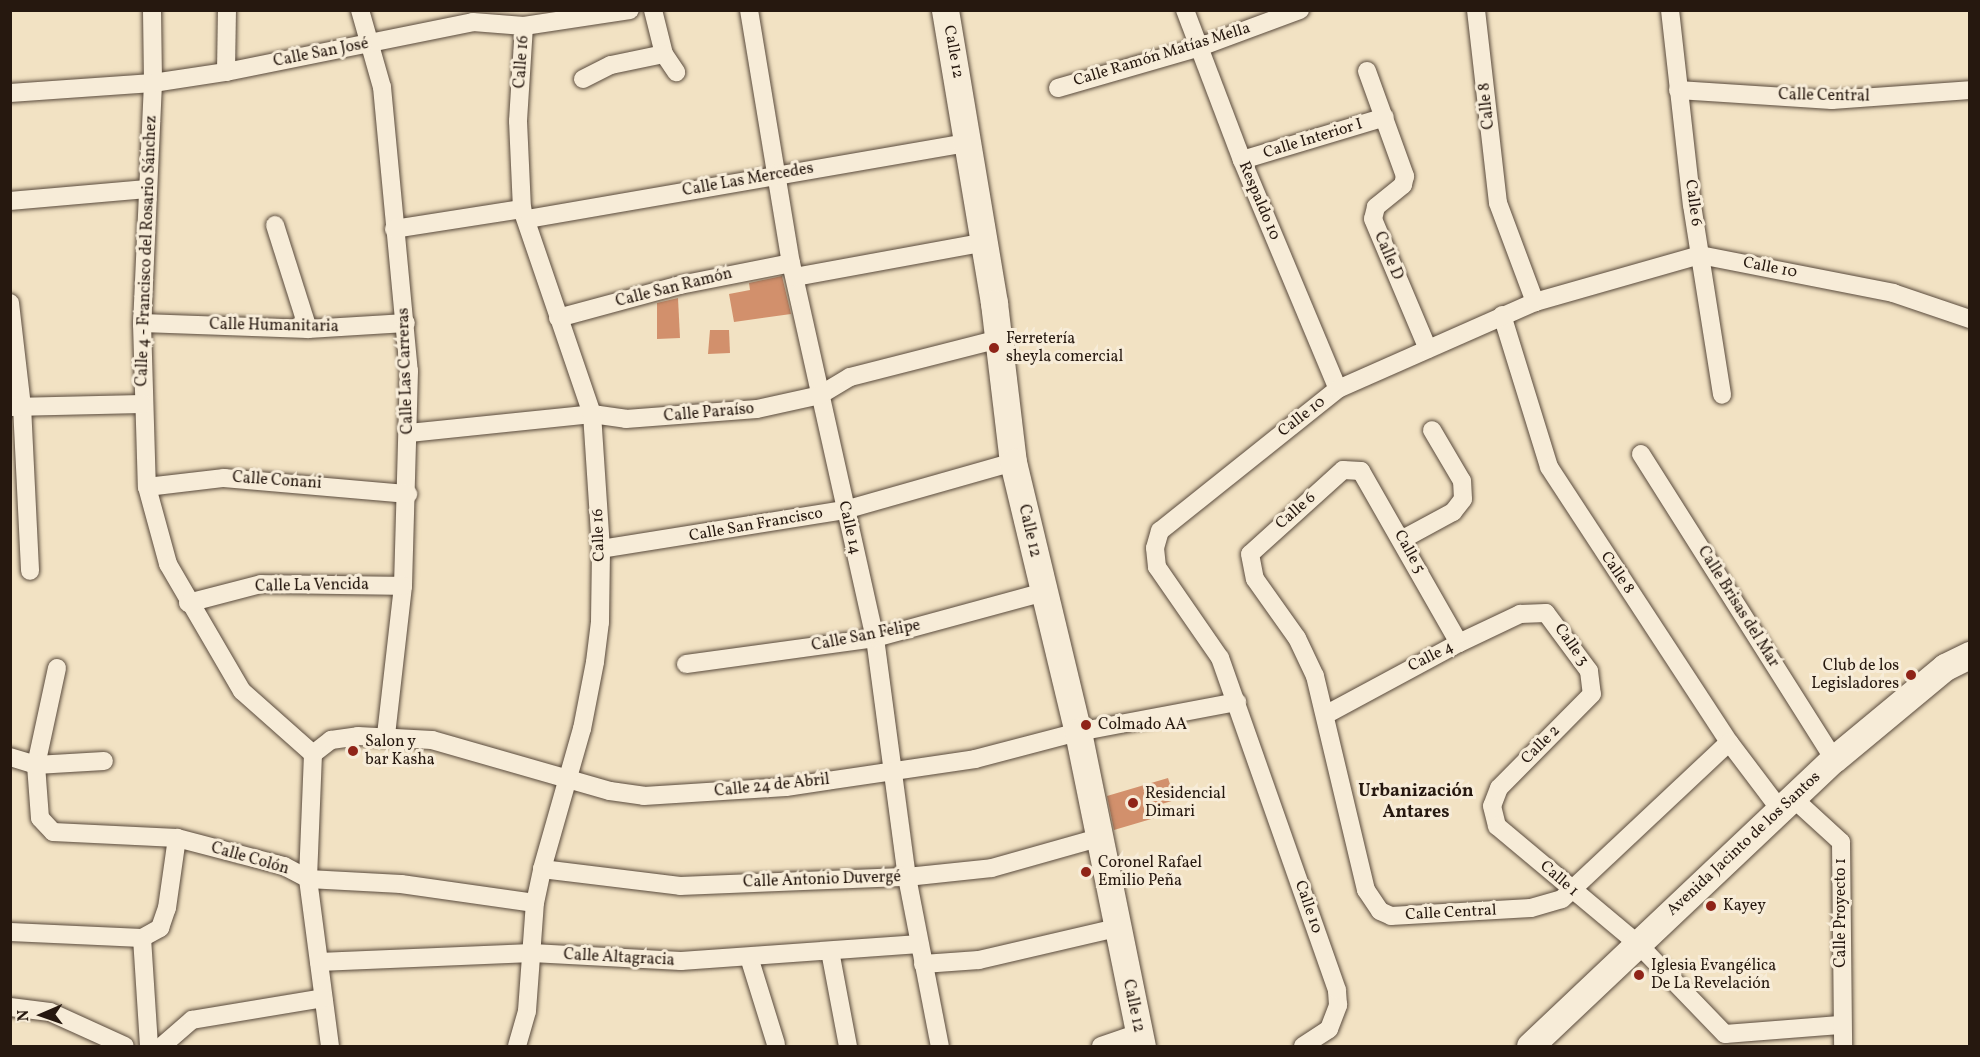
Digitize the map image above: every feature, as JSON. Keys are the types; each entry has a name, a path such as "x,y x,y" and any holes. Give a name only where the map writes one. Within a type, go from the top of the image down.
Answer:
{"main road":[{"name":"Calle 12","path":"945,10 985,242 1013,462 1078,732 1141,1040"},
{"name":"Avenida Jacinto de los Santos","path":"1530,1047 1834,759 1945,667 1970,655"}],"street":[{"name":"Calle 4 - Francisco del Rosario Sánchez","path":"152,10 153,83 146,189 142,323 147,488 168,564 188,603 242,691 313,754"},
{"path":"226,72 227,10"},
{"name":"Calle Las Carreras","path":"360,10 382,87 394,229 406,323 410,433 403,586 386,735"},
{"name":"Calle San José","path":"10,93 153,83 226,72 369,44 474,16 524,26 630,10"},
{"path":"653,10 664,54 676,72"},
{"name":"Calle 14","path":"748,10 793,270 819,395 875,638 907,878 939,1047"},
{"name":"Respaldo 10","path":"1185,10 1197,48 1242,160 1338,389"},
{"name":"Calle Ramón Matías Mella","path":"1058,88 1197,48 1300,10"},
{"name":"Calle 8","path":"1476,10 1498,203 1535,302"},
{"name":"Calle 6","path":"1670,10 1700,255 1722,395"},
{"name":"Calle 16","path":"517,1047 527,1011 535,903 566,778 582,729 595,662 600,622 601,549 592,414 524,214 518,121 524,26"},
{"path":"583,80 611,65 664,54"},
{"name":"Calle D","path":"1367,71 1385,117 1405,181 1376,207 1373,219 1428,349"},
{"name":"Calle Central","path":"1678,90 1832,100 1970,90"},
{"name":"Calle Interior I","path":"1242,160 1385,117"},
{"name":"Calle Las Mercedes","path":"394,229 524,214 969,143"},
{"path":"10,201 146,189"},
{"path":"274,225 308,329"},
{"name":"Calle San Ramón","path":"558,318 680,285 985,242"},
{"name":"Calle 10","path":"1303,1047 1322,1036 1335,1018 1337,990 1220,658 1157,567 1155,548 1160,531 1338,389 1535,302 1700,255 1893,293 1970,319"},
{"path":"10,303 30,572"},
{"name":"Calle 8","path":"1502,315 1549,467 1729,742 1787,804"},
{"name":"Calle Humanitaria","path":"142,323 308,329 406,323"},
{"name":"Calle Paraíso","path":"410,433 592,414 626,419 665,418 758,409 819,395 850,377 999,339"},
{"path":"16,407 144,404"},
{"path":"1403,538 1453,512 1463,499 1462,481 1432,430"},
{"name":"Calle Brisas del Mar","path":"1641,454 1834,759"},
{"name":"Calle San Francisco","path":"601,549 845,510 1013,462"},
{"name":"Calle 6","path":"1249,563 1255,546 1336,475 1352,468"},
{"name":"Calle 5","path":"1352,468 1369,479 1459,643"},
{"name":"Calle Conani","path":"147,488 225,478 408,494"},
{"name":"Calle Central","path":"1249,563 1255,579 1297,638 1327,714 1366,890 1380,911 1405,916 1531,908 1574,891 1729,742"},
{"name":"Calle La Vencida","path":"188,603 261,584 403,586"},
{"name":"Calle San Felipe","path":"686,664 875,638 1044,592"},
{"name":"Calle 4","path":"1327,714 1459,643 1520,614 1539,611"},
{"name":"Calle 3","path":"1539,611 1553,619 1589,671 1593,687"},
{"path":"36,765 57,668"},
{"name":"Calle 2","path":"1492,806 1499,788 1588,699 1593,687"},
{"name":"Calle 24 de Abril","path":"313,754 332,740 386,735 484,752 610,791 644,796 786,787 975,759 1078,732 1237,702"},
{"path":"313,754 308,879 330,1047"},
{"path":"10,757 36,765 104,761"},
{"name":"Calle Colón","path":"36,765 40,818 53,832 177,838 284,866 308,879 401,884 535,903"},
{"name":"Calle Proyecto 1","path":"1787,804 1840,842 1842,1047"},
{"name":"Calle 1","path":"1492,806 1497,826 1638,944 1725,1034 1840,1025"},
{"path":"10,932 142,938 160,928 167,908 177,838"},
{"name":"Calle Antonio Duvergé","path":"542,869 680,886 907,878 992,868 1098,838"},
{"path":"923,964 979,960 1117,928"},
{"path":"142,938 148,1047"},
{"name":"Calle Altagracia","path":"319,962 532,953 681,961 919,944"},
{"path":"831,951 848,1047"},
{"path":"749,957 776,1044"},
{"path":"162,1047 192,1020 323,998"},
{"path":"10,1007 50,1012 125,1047"},
{"path":"1101,1047 1141,1040"}],"building":[{"path":"782,276 791,314 734,322 729,294 750,290 749,283"},
{"path":"678,298 680,338 657,339 657,303"},
{"path":"710,330 729,330 730,353 708,354"},
{"name":"Residencial Dimari","path":"1168,778 1175,800 1155,806 1158,817 1114,830 1107,796"}],"place":[{"name":"Ferretería sheyla comercial","path":"994,348"},
{"name":"Club de los Legisladores","path":"1911,675"},
{"name":"Colmado AA","path":"1086,725"},
{"name":"Salon y bar Kasha","path":"353,751"},
{"name":"Residencial Dimari","path":"1133,803"},
{"name":"Coronel Rafael Emilio Peña","path":"1086,872"},
{"name":"Kayey","path":"1711,906"},
{"name":"Iglesia Evangélica De La Revelación","path":"1639,975"}],"district":[{"name":"Urbanización Antares","path":"1416,803"}]}
